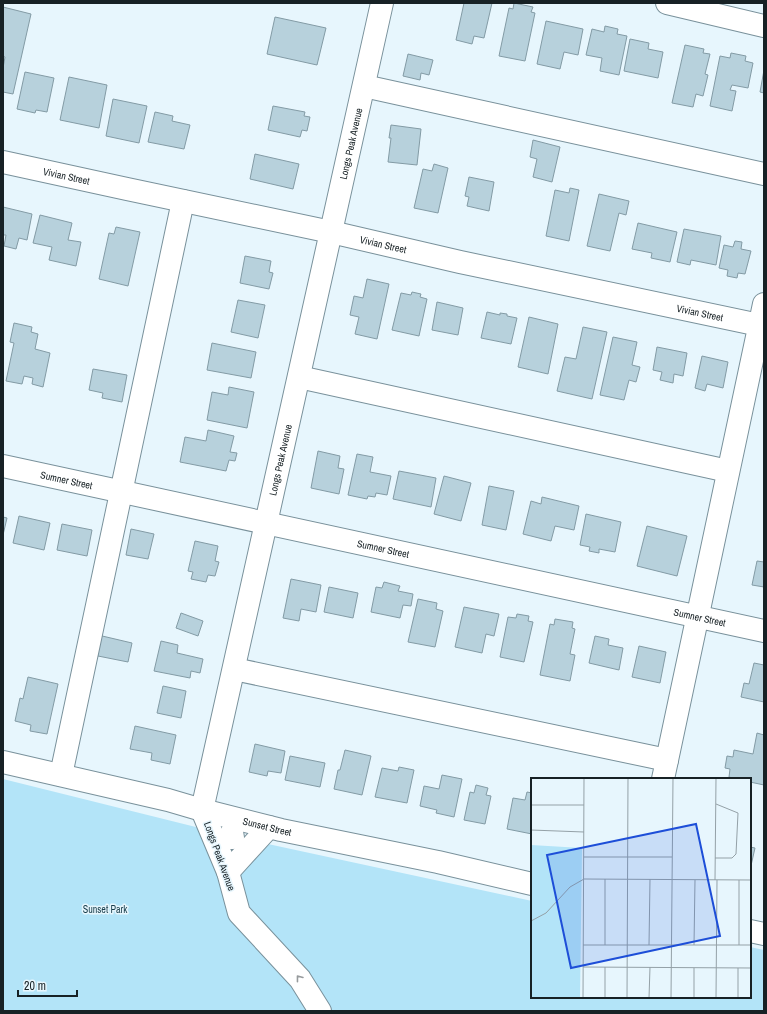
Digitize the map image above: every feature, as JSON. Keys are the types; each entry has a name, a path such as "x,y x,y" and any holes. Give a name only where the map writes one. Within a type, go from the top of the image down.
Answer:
{"street":[{"name":"Longs Peak Avenue","path":"320,1011 300,979 239,913 228,872 202,810 382,3"},
{"path":"667,3 764,26"},
{"path":"364,86 764,174"},
{"name":"Vivian Street","path":"3,162 331,232 460,262 762,326"},
{"path":"61,775 184,201"},
{"path":"234,669 665,770 728,471 762,326 764,304"},
{"path":"299,377 728,471"},
{"name":"Sumner Street","path":"3,466 764,631"},
{"name":"Sunset Street","path":"3,762 168,800 269,827 438,862 531,884"},
{"path":"228,872 269,827"},
{"path":"751,931 764,934"}],"green space":[{"name":"Sunset Park","path":"3,779 236,837 531,901 531,998 751,998 751,947 764,950 764,1011 3,1011"}],"building":[{"path":"464,3 492,3 484,38 474,36 472,44 456,40"},
{"path":"514,3 533,7 531,12 535,13 525,61 499,56 509,8 513,9"},
{"path":"3,7 31,14 13,94 3,92 3,68 5,57 3,56"},
{"path":"275,17 326,28 317,65 267,54"},
{"path":"546,21 583,29 578,55 564,52 560,69 537,64"},
{"path":"605,26 618,29 617,34 627,36 619,75 600,71 602,58 586,55 592,29 604,32"},
{"path":"630,39 649,43 648,49 663,52 658,78 624,71"},
{"path":"685,45 704,49 703,53 710,54 705,74 708,75 703,96 696,94 693,107 672,103"},
{"path":"731,53 746,56 745,61 753,63 748,88 732,85 730,90 736,91 732,111 710,106 720,56 730,58"},
{"path":"408,54 433,60 429,75 421,73 420,80 403,76"},
{"path":"764,70 764,93 760,92"},
{"path":"25,72 54,78 47,112 36,110 35,113 17,109"},
{"path":"69,77 107,85 99,128 60,120"},
{"path":"113,99 147,106 139,143 106,136"},
{"path":"273,106 305,112 304,116 310,117 307,131 302,130 300,137 268,130"},
{"path":"155,112 173,116 172,121 190,125 184,149 148,142"},
{"path":"391,125 421,129 417,165 388,162"},
{"path":"533,140 560,147 552,182 533,177 537,159 530,157"},
{"path":"255,154 299,164 293,189 250,179"},
{"path":"434,164 448,168 438,213 414,208 423,169 432,171"},
{"path":"469,177 494,182 489,211 467,206 469,197 465,196"},
{"path":"570,188 579,190 569,241 546,236 555,190 569,193"},
{"path":"599,194 629,201 626,215 619,213 610,251 587,246"},
{"path":"3,207 32,214 27,240 19,238 16,249 4,246 6,235 3,235"},
{"path":"40,215 72,223 68,240 81,242 76,266 49,260 52,247 33,243"},
{"path":"638,223 677,232 670,262 651,258 652,253 632,249"},
{"path":"116,227 140,232 128,286 99,279 109,233 114,234"},
{"path":"684,229 721,236 716,265 691,260 690,265 677,262"},
{"path":"735,241 742,242 741,249 751,251 745,274 738,273 737,278 727,276 728,270 719,268 724,245 733,247"},
{"path":"245,256 271,261 269,272 273,273 269,289 240,283"},
{"path":"367,279 389,284 377,339 355,334 359,317 350,315 354,296 363,298"},
{"path":"412,292 421,294 420,297 427,299 419,336 392,330 401,293 411,295"},
{"path":"238,300 265,305 258,338 231,332"},
{"path":"437,302 463,308 458,335 432,330"},
{"path":"487,312 500,315 500,313 507,314 507,316 517,318 511,344 481,338"},
{"path":"529,317 558,324 548,374 518,367"},
{"path":"14,323 32,327 31,332 38,334 35,349 50,353 43,387 32,384 33,378 24,376 22,384 6,381 14,343 10,342"},
{"path":"583,327 607,332 592,399 557,391 565,357 576,359"},
{"path":"613,337 637,342 632,365 640,367 636,382 629,380 624,400 600,395"},
{"path":"212,343 256,352 251,378 207,370"},
{"path":"657,347 687,353 683,376 674,374 673,383 660,380 662,372 653,370"},
{"path":"702,356 728,362 723,388 707,384 705,391 695,388"},
{"path":"93,369 127,375 122,402 102,398 103,393 89,390"},
{"path":"229,387 254,392 247,428 207,420 212,392 228,395"},
{"path":"208,430 234,436 230,452 237,453 235,461 229,460 226,471 180,462 185,437 206,441"},
{"path":"318,451 340,456 338,468 344,469 339,494 311,488"},
{"path":"357,454 373,457 370,472 391,476 387,495 376,493 375,497 368,496 367,499 348,495"},
{"path":"399,471 436,478 431,507 393,499"},
{"path":"444,476 471,483 461,521 434,514"},
{"path":"489,486 514,491 506,530 482,525"},
{"path":"542,497 579,506 574,530 555,526 551,541 523,534 531,501 541,504"},
{"path":"586,514 621,522 615,552 599,549 599,553 589,551 590,547 580,545"},
{"path":"19,516 50,523 44,550 13,543"},
{"path":"3,517 7,518 3,535"},
{"path":"62,524 92,530 87,556 57,550"},
{"path":"647,526 687,536 677,576 637,566"},
{"path":"131,529 154,534 148,559 126,555"},
{"path":"195,541 218,546 215,561 219,562 215,576 208,575 206,582 191,579 193,572 188,571"},
{"path":"757,561 764,562 764,587 752,585"},
{"path":"291,579 321,585 316,612 301,609 299,621 283,618"},
{"path":"384,582 400,586 398,591 413,594 411,606 403,605 400,618 371,612 376,587 382,588"},
{"path":"329,587 358,593 353,618 324,612"},
{"path":"418,599 437,603 436,609 443,611 435,647 408,642"},
{"path":"464,607 499,614 494,636 486,634 482,653 455,647"},
{"path":"181,613 203,621 198,636 176,628"},
{"path":"517,614 529,616 528,621 533,622 524,662 500,657 508,617 516,618"},
{"path":"555,619 573,622 572,628 575,629 570,654 575,655 570,681 540,675 550,624 554,625"},
{"path":"98,635 132,643 128,662 93,655"},
{"path":"595,636 609,639 608,645 623,648 619,670 589,663"},
{"path":"161,641 178,645 177,653 203,659 200,673 191,671 190,678 154,671"},
{"path":"639,646 666,652 660,683 632,677"},
{"path":"754,663 764,665 764,702 741,697 744,683 749,684"},
{"path":"28,677 58,684 47,734 30,731 31,725 15,721 20,698 23,699"},
{"path":"163,686 186,691 181,718 157,713"},
{"path":"135,726 176,735 170,764 151,760 152,753 130,749"},
{"path":"757,733 764,735 764,785 751,782 751,778 729,777 730,769 725,768 727,756 733,757 734,750 753,754"},
{"path":"255,744 285,751 281,773 268,771 267,776 249,772"},
{"path":"345,750 371,756 362,795 334,789 338,770 340,770"},
{"path":"290,756 325,763 320,787 285,780"},
{"path":"399,767 414,770 407,803 375,797 382,768 398,771"},
{"path":"442,775 462,779 454,817 436,813 437,810 420,806 424,786 439,789"},
{"path":"476,785 488,788 486,795 491,796 485,824 464,820 470,792 474,793"},
{"path":"527,792 531,793 531,834 507,829 513,798 525,800"},
{"path":"751,847 755,848 751,866"}]}
